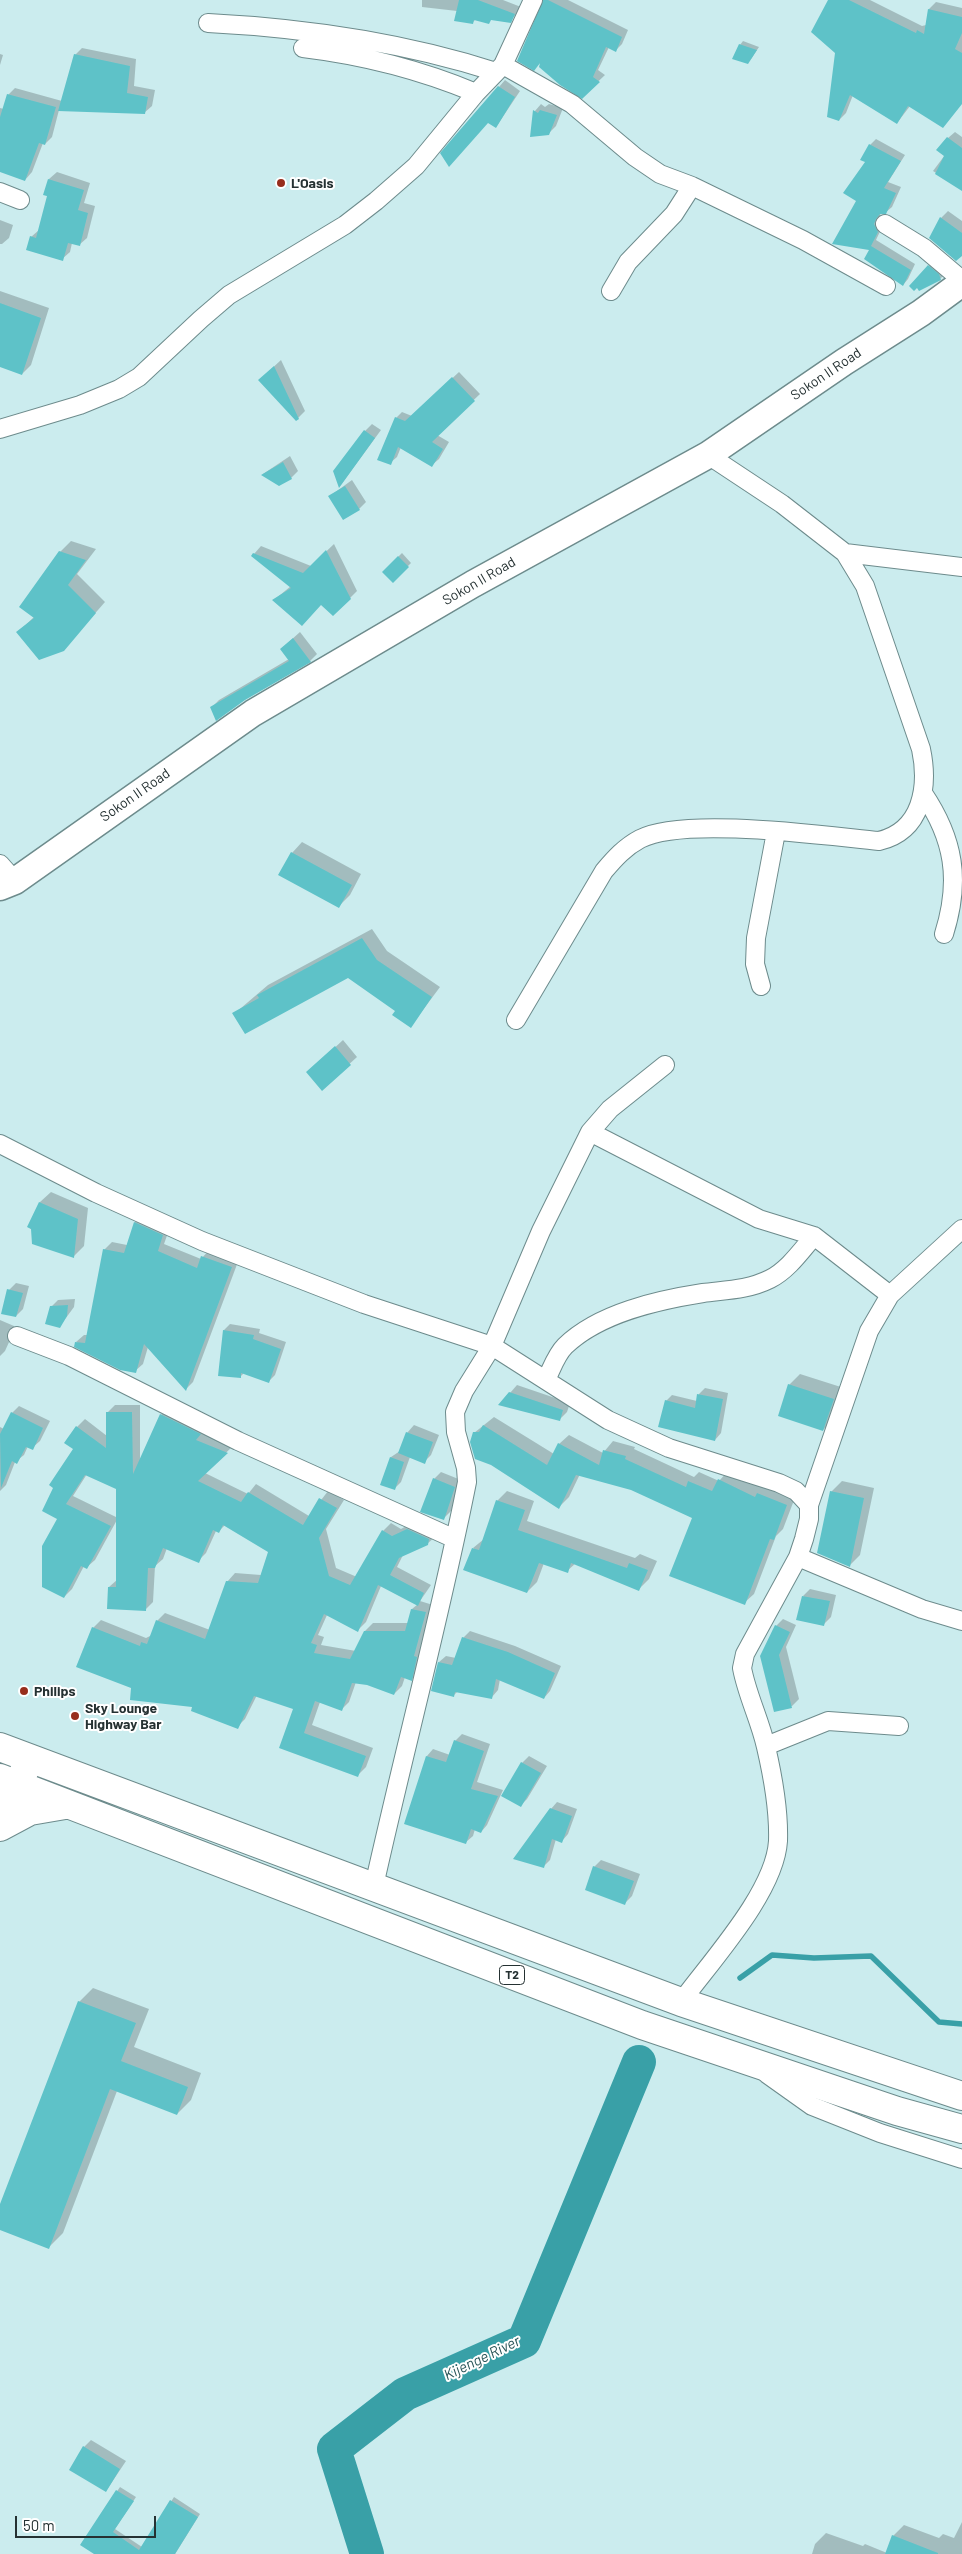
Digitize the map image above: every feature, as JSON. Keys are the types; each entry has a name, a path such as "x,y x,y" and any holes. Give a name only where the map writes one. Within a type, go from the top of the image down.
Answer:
{"main road":[{"path":"0,1821 9,1765 122,1792 681,2002 954,2093"},
{"name":"T2","path":"9,1765 67,1805 108,1821 633,2022 896,2111 962,2130"},
{"path":"108,1821 122,1792"},
{"path":"0,1826 30,1811 67,1805"}],"street":[{"path":"0,429 80,405 119,389 139,377 229,295 345,225 376,201 416,166 476,93 500,68 533,0"},
{"path":"208,23 317,32 500,68 572,104 635,158 652,168 803,240 886,286"},
{"path":"302,48 346,53 446,81 476,93"},
{"path":"612,290 628,262 674,214 692,186"},
{"path":"0,192 20,200"},
{"path":"885,224 924,248 962,281"},
{"name":"Sokon II Road","path":"5,877 253,713 473,584 708,455 844,362 921,313 962,281"},
{"path":"516,1020 604,871 620,852 641,838 664,831 725,829 879,841 892,838 902,832 918,808 923,793 926,770 921,749 865,586 845,554 782,504 708,455"},
{"path":"845,554 962,567"},
{"path":"923,793 939,816 948,844 954,882 952,910 944,934"},
{"path":"761,986 755,964 756,938 776,832"},
{"path":"374,1886 456,1539 467,1482 466,1468 456,1432 455,1412 464,1392 492,1346 541,1230 590,1132 610,1109 665,1065"},
{"path":"590,1132 759,1219 814,1236 890,1295"},
{"path":"0,1144 96,1193 202,1241 364,1304 492,1346 608,1420 669,1448 780,1484 796,1491 809,1505"},
{"path":"681,2002 735,1931 770,1874 778,1842 777,1809 766,1746 742,1668 746,1654 798,1557 809,1519 809,1505 870,1331 890,1295 962,1229"},
{"path":"546,1380 564,1347 580,1334 632,1309 686,1296 750,1287 771,1278 789,1264 814,1236"},
{"path":"17,1336 69,1356 238,1441 456,1539"},
{"path":"798,1557 922,1609 962,1622"},
{"path":"766,1746 828,1721 899,1726"},
{"path":"746,2060 812,2106 880,2133 962,2159"}],"building":[{"path":"459,0 478,0 515,14 511,23 491,20 489,24 474,20 473,24 454,21"},
{"path":"543,0 548,0 622,37 616,52 606,47 593,77 600,82 582,99 560,85 539,67 540,63 534,71 517,61"},
{"path":"828,0 849,0 916,33 917,30 924,34 928,9 962,17 962,33 955,49 962,53 962,104 943,128 908,106 897,124 850,95 839,121 827,117 835,53 811,32"},
{"path":"739,44 757,50 748,64 732,59"},
{"path":"74,54 130,66 127,93 148,97 145,114 58,111"},
{"path":"498,86 515,97 496,128 488,123 449,167 440,153"},
{"path":"7,94 56,107 45,145 39,143 25,181 0,172 0,117"},
{"path":"533,110 538,113 540,110 557,115 549,135 530,137"},
{"path":"947,137 962,148 962,191 935,174 944,156 936,150"},
{"path":"869,144 901,161 884,188 896,193 886,214 880,214 876,219 874,224 878,232 871,246 911,270 903,286 864,259 869,250 832,244 856,201 843,193 865,162 860,160"},
{"path":"48,179 84,190 78,210 88,213 80,246 68,243 63,261 26,250 30,236 36,238 47,196 43,195"},
{"path":"940,217 962,233 962,256 956,261 929,238"},
{"path":"928,265 939,274 941,280 919,291 917,288 914,291 909,286"},
{"path":"0,303 41,318 22,375 0,367"},
{"path":"274,366 299,419 296,421 258,380"},
{"path":"452,377 475,401 432,442 443,449 432,467 398,447 391,465 377,460 395,417 405,421"},
{"path":"364,430 375,438 339,488 333,471"},
{"path":"283,462 292,479 279,486 261,475"},
{"path":"345,486 360,510 343,520 328,496"},
{"path":"326,550 351,599 333,616 321,605 302,626 272,600 291,588 251,556 253,553 303,573"},
{"path":"59,551 86,560 68,585 96,613 64,651 39,660 16,632 34,618 19,607"},
{"path":"398,556 409,567 393,583 382,572"},
{"path":"293,638 311,662 245,700 216,721 210,707 289,661 280,649"},
{"path":"291,852 352,885 339,908 278,875"},
{"path":"362,938 377,960 432,997 411,1028 392,1015 395,1011 348,978 245,1034 232,1013 259,998 257,995"},
{"path":"335,1046 351,1065 322,1091 306,1072"},
{"path":"39,1202 78,1219 74,1258 32,1244 31,1229 27,1227"},
{"path":"134,1222 163,1235 158,1251 197,1268 201,1256 232,1267 186,1391 144,1344 136,1373 120,1370 74,1347 75,1342 85,1343 103,1249 124,1253"},
{"path":"7,1289 23,1293 16,1317 1,1314"},
{"path":"68,1305 67,1316 60,1328 45,1324 50,1306"},
{"path":"223,1330 254,1335 253,1339 281,1349 269,1383 241,1373 241,1378 218,1376"},
{"path":"788,1384 834,1399 823,1431 778,1416"},
{"path":"509,1392 563,1410 560,1421 498,1405"},
{"path":"697,1394 723,1399 715,1441 658,1427 665,1400 695,1408"},
{"path":"11,1412 43,1428 33,1450 26,1447 17,1464 12,1461 1,1488 0,1434"},
{"path":"106,1412 132,1412 133,1474 160,1414 201,1434 196,1440 228,1453 198,1481 241,1502 248,1492 303,1525 319,1498 337,1508 319,1538 329,1576 350,1585 382,1530 392,1536 407,1529 429,1539 428,1545 399,1558 390,1575 424,1593 418,1606 378,1585 358,1632 324,1614 311,1643 317,1645 314,1653 350,1659 364,1631 405,1631 411,1609 426,1612 414,1656 417,1657 412,1681 401,1677 394,1695 367,1685 352,1683 342,1711 315,1701 304,1733 366,1756 358,1777 279,1748 293,1709 254,1696 238,1729 191,1711 192,1707 130,1700 131,1688 76,1667 92,1627 140,1646 141,1642 147,1644 156,1620 205,1639 226,1581 258,1583 268,1552 223,1525 219,1533 213,1530 199,1563 163,1548 155,1568 148,1568 146,1611 107,1609 108,1587 116,1587 116,1489 85,1475 66,1504 111,1526 87,1569 81,1566 64,1598 42,1587 42,1546 57,1519 42,1511 53,1488 49,1485 73,1449 64,1443 76,1426 106,1448"},
{"path":"483,1425 547,1465 558,1443 599,1465 603,1450 626,1456 625,1459 686,1487 688,1481 712,1491 718,1479 755,1497 757,1493 787,1505 774,1540 770,1539 745,1605 669,1576 692,1518 631,1490 576,1475 559,1509 491,1465 475,1459 470,1442 473,1432 479,1432"},
{"path":"406,1432 433,1442 425,1464 398,1453"},
{"path":"390,1457 404,1462 395,1490 380,1485"},
{"path":"433,1478 455,1487 444,1520 420,1512"},
{"path":"830,1491 864,1498 850,1567 817,1553"},
{"path":"496,1500 525,1510 518,1530 627,1568 629,1563 648,1570 639,1591 571,1563 568,1573 539,1563 527,1593 463,1570 472,1548 479,1550"},
{"path":"802,1596 830,1601 824,1626 796,1620"},
{"path":"775,1625 790,1632 779,1655 792,1708 774,1712 760,1656"},
{"path":"462,1637 508,1652 555,1673 544,1699 496,1679 492,1699 455,1692 454,1697 431,1691 438,1662 452,1665"},
{"path":"454,1740 484,1751 471,1789 498,1796 481,1833 471,1829 466,1844 404,1824 426,1756 446,1762"},
{"path":"521,1762 541,1773 521,1807 501,1796"},
{"path":"550,1808 572,1816 562,1843 552,1839 544,1868 513,1859"},
{"path":"593,1866 634,1881 625,1905 585,1890"},
{"path":"78,2001 136,2023 121,2061 188,2087 177,2115 110,2089 49,2249 0,2230 0,2204"},
{"path":"83,2446 120,2469 106,2492 69,2470"},
{"path":"116,2490 134,2501 113,2532 139,2550 170,2500 198,2517 175,2554 94,2554 80,2545"},
{"path":"892,2535 938,2553 938,2554 885,2554"}],"waterway":[{"path":"740,1978 772,1955 814,1958 871,1956 939,2022 962,2024"},
{"name":"Kijenge River","path":"367,2554 334,2449 405,2394 524,2341 639,2062"}],"place":[{"name":"L'Oasis","path":"281,183"},
{"name":"Philips","path":"24,1691"},
{"name":"Sky Lounge Highway Bar","path":"75,1716"}]}
